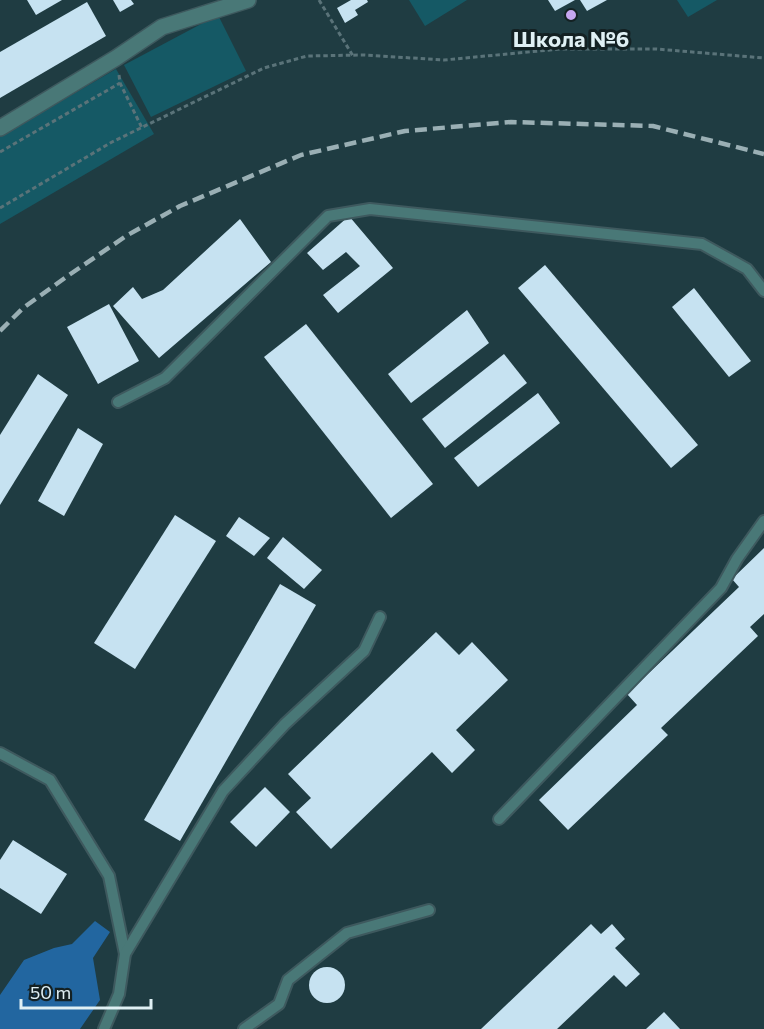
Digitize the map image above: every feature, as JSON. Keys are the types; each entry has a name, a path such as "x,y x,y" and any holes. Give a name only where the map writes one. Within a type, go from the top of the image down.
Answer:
{"street":[{"path":"0,128 116,58 162,27 248,0"}],"lane":[{"path":"118,402 165,378 328,216 370,209 702,244 747,269 764,291"},
{"path":"499,819 721,588 737,559 764,521"},
{"path":"125,954 223,791 285,724 364,651 380,617"},
{"path":"0,753 50,780 109,876 125,954 119,994 104,1029"},
{"path":"244,1029 279,1004 288,980 347,933 429,910"}],"path":[{"path":"319,0 353,56"},
{"path":"0,208 102,148 142,128 264,68 307,56 364,55 444,60 560,49 656,49 764,58"},
{"path":"0,152 120,83 142,128"}],"shaded area":[{"path":"409,0 467,0 425,26"},
{"path":"677,0 717,0 688,17"},
{"path":"218,15 246,71 151,117 124,65"},
{"path":"116,69 154,134 0,224 0,137"}],"water":[{"path":"95,921 110,932 93,958 100,1000 80,1029 0,1029 0,995 24,960 54,948 72,944"}],"building":[{"path":"27,0 62,0 36,15"},
{"path":"113,0 131,0 134,4 120,12"},
{"path":"351,0 367,0 368,2 355,10 358,15 345,23 337,8"},
{"path":"548,0 575,0 555,11"},
{"path":"580,0 607,0 587,11"},
{"path":"87,2 106,36 0,98 0,52"},
{"path":"349,216 393,268 338,313 323,295 360,266 346,252 323,270 307,253"},
{"path":"240,219 271,262 159,358 113,306 133,287 142,299 163,290"},
{"path":"545,265 698,445 671,468 518,288"},
{"path":"694,288 751,361 729,377 672,307"},
{"path":"109,304 139,361 98,384 67,327"},
{"path":"467,310 489,343 411,403 388,374"},
{"path":"306,324 433,484 391,518 264,357"},
{"path":"504,354 527,383 445,448 422,419"},
{"path":"38,374 68,395 0,505 0,435"},
{"path":"538,393 560,423 478,487 454,458"},
{"path":"78,428 103,444 64,516 38,501"},
{"path":"175,515 216,541 135,669 94,643"},
{"path":"239,517 270,538 254,556 226,536"},
{"path":"283,537 322,570 304,589 267,558"},
{"path":"764,548 764,614 750,627 758,636 661,728 668,735 568,830 539,800 637,705 627,694 739,587 732,579"},
{"path":"280,584 316,605 180,841 144,820"},
{"path":"436,632 459,655 472,642 508,680 456,730 475,750 452,773 432,752 331,849 296,812 311,798 288,774"},
{"path":"265,787 290,812 256,847 230,822"},
{"path":"13,840 67,874 41,914 0,888 0,860"},
{"path":"591,924 601,934 612,924 625,939 615,948 640,974 626,987 614,975 557,1029 481,1029"},
{"path":"327,967 340,972 345,985 340,998 327,1003 314,998 309,985 314,972"},
{"path":"664,1012 680,1029 646,1029"}],"railway":[{"path":"0,331 23,308 126,236 180,206 301,155 405,131 511,122 653,126 764,154"}],"place":[{"name":"Школа №6","path":"571,15"}]}
